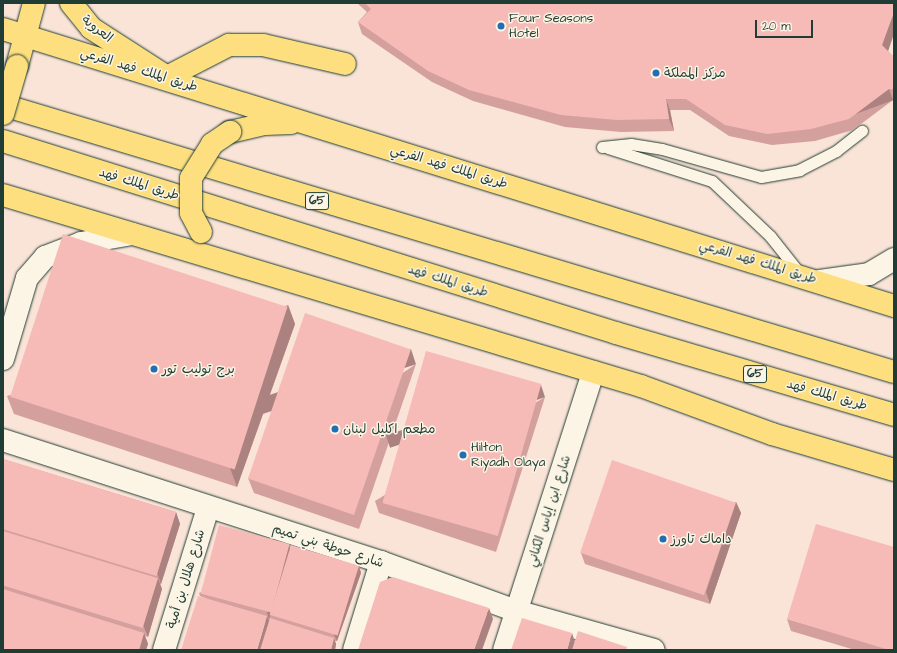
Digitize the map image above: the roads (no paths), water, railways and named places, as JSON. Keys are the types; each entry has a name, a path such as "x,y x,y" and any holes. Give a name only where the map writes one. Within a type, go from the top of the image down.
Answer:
{"main road":[{"path":"3,114 34,3"},
{"name":"العروبة","path":"71,3 91,28 167,77"},
{"name":"طريق الملك فهد الفرعي","path":"3,29 167,77 306,123 811,278 894,306"},
{"path":"167,77 229,46 263,45 345,64"},
{"name":"65","path":"3,105 894,372"},
{"path":"258,269 202,232 191,213 191,178 212,144 230,132 264,124 306,123"},
{"name":"طريق الملك فهد","path":"3,141 608,331 894,415"},
{"path":"3,195 132,234 258,269 593,372 772,434 894,470"}],"street":[{"path":"3,359 27,278 45,257 81,244 132,234"},
{"path":"811,278 869,274 894,259"},
{"name":"شارع ابن إياس الكناني","path":"504,650 593,372"},
{"name":"شارع حوطة بني تميم","path":"3,440 208,508 381,562 516,611 645,649"},
{"name":"شارع هلال بن أمية","path":"164,650 208,508"},
{"path":"354,650 381,562"}],"lane":[{"path":"811,278 760,226 712,181 602,147 631,144 662,149 761,177 799,170 836,151 862,131"}],"place":[{"name":"Four Seasons Hotel","path":"501,26"},
{"name":"مركز المملكة","path":"656,73"},
{"name":"برج توليب تور","path":"154,369"},
{"name":"مطعم اكليل لبنان","path":"335,429"},
{"name":"Hilton Riyadh Olaya","path":"463,455"},
{"name":"داماك تاورز","path":"663,539"}]}
